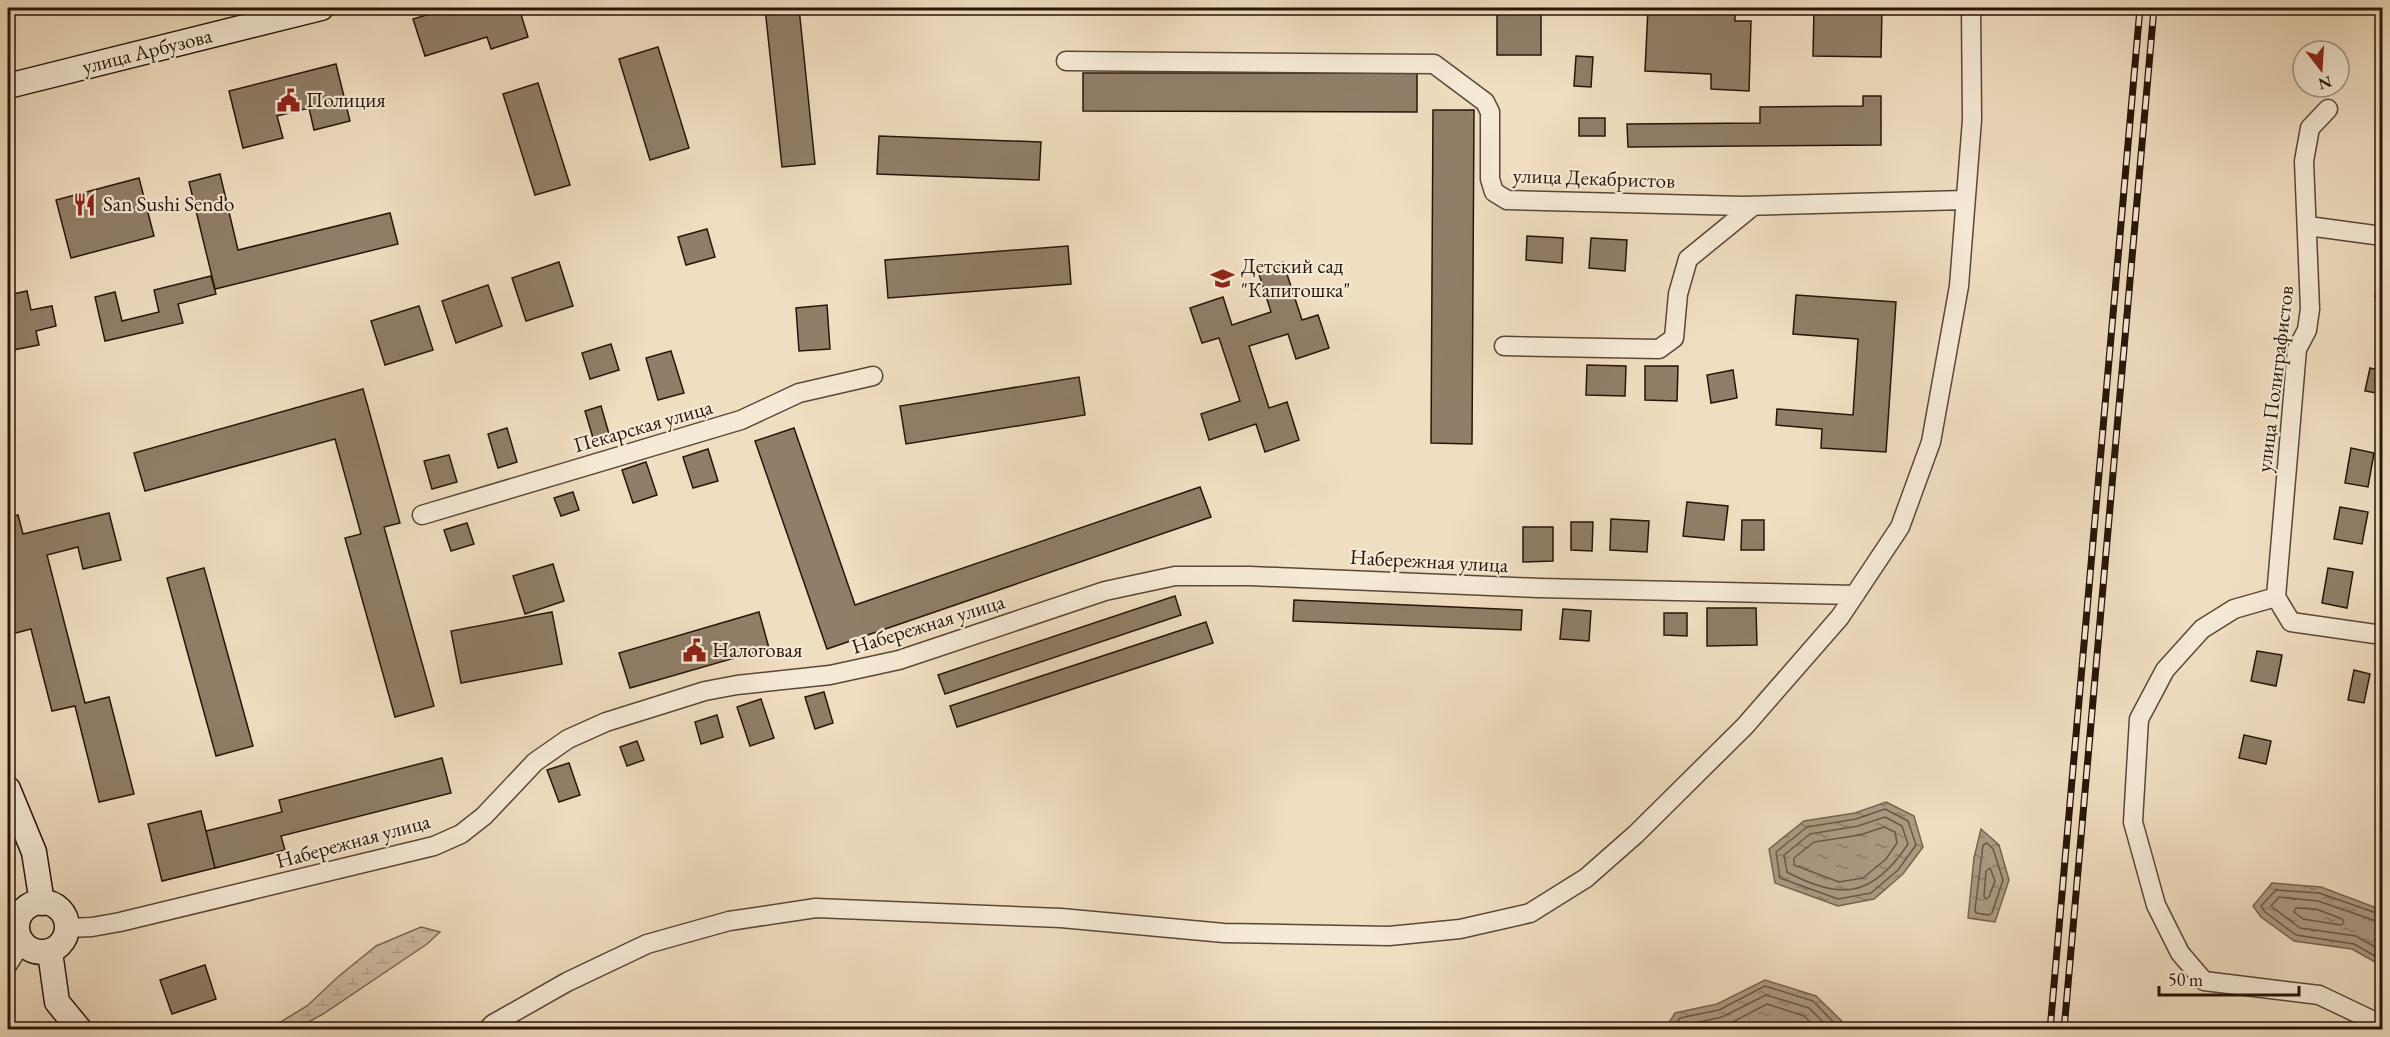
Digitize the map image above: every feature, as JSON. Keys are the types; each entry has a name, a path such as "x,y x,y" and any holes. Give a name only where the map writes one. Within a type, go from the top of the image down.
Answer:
{"street":[{"name":"улица Арбузова","path":"8,86 321,8"},
{"path":"488,1029 567,982 647,944 729,921 816,908 1062,918 1224,933 1389,936 1460,929 1530,913 1586,878 1636,834 1745,726 1840,616 1900,527 1931,442 1959,286 1972,120 1971,8"},
{"name":"улица Декабристов","path":"1066,61 1434,64 1485,102 1490,112 1490,179 1494,192 1507,200 1754,206 1965,200"},
{"name":"улица Полиграфистов","path":"2276,597 2297,349 2307,330 2310,309 2304,161 2310,128 2328,109"},
{"path":"1504,346 1659,349 1674,338 1678,294 1688,259 1754,206"},
{"path":"2308,226 2382,236"},
{"name":"Пекарская улица","path":"422,514 741,420 799,393 873,376"},
{"name":"Набережная улица","path":"66,928 92,927 120,922 434,846 461,834 484,816 535,762 568,739 606,722 705,691 737,684 830,675 878,666 1105,591 1175,576 1250,576 1539,588 1855,595"},
{"path":"2382,635 2291,622 2276,597 2234,609 2202,629 2165,670 2139,719 2133,822 2156,905 2180,952 2204,981 2319,995 2382,1026"},
{"path":"8,789 34,852 42,903"},
{"path":"34,902 54,904 67,920 66,928 66,940 50,952 30,951 17,936 19,915 34,902"},
{"path":"8,964 22,942"},
{"path":"50,952 57,1002 80,1029"}],"green space":[{"path":"421,927 440,932 427,944 323,1014 296,1029 269,1029 307,1006 376,946"}],"water":[{"path":"1886,802 1914,816 1923,847 1903,874 1874,899 1838,906 1775,883 1769,849 1804,821 1855,813"},
{"path":"1981,829 1999,845 2009,880 1995,922 1968,918 1974,858"},
{"path":"2272,883 2321,887 2382,910 2382,966 2352,949 2294,941 2261,917 2253,906"},
{"path":"1765,980 1816,996 1850,1029 1665,1029 1675,1013 1717,1004"}],"building":[{"path":"450,8 519,8 528,37 491,49 487,37 425,56 413,19"},
{"path":"765,8 799,8 815,164 782,167"},
{"path":"1497,8 1541,8 1541,55 1497,55"},
{"path":"1648,8 1735,8 1735,21 1751,21 1749,91 1711,89 1711,74 1645,71"},
{"path":"1814,8 1882,8 1881,57 1813,56"},
{"path":"658,47 689,148 650,160 619,59"},
{"path":"1576,56 1593,57 1591,87 1574,86"},
{"name":"Полиция","path":"336,64 350,121 314,130 309,108 277,116 283,138 243,148 229,91"},
{"path":"1083,73 1417,73 1417,112 1083,111"},
{"path":"538,83 570,185 535,195 503,94"},
{"path":"1863,96 1881,96 1881,145 1628,147 1627,124 1760,123 1760,107 1863,106"},
{"path":"1433,110 1474,110 1472,444 1431,443"},
{"path":"1579,118 1605,118 1605,136 1579,136"},
{"path":"879,136 1041,142 1039,180 877,174"},
{"path":"220,174 238,250 390,213 398,244 215,289 189,182"},
{"path":"139,178 154,236 71,258 56,200"},
{"path":"707,229 715,257 686,265 678,237"},
{"path":"1527,236 1563,238 1562,263 1526,260"},
{"path":"1591,238 1627,240 1625,271 1589,268"},
{"path":"1068,246 1071,284 888,298 885,260"},
{"path":"559,262 573,306 526,321 512,278"},
{"path":"1283,262 1302,320 1318,315 1329,348 1296,359 1288,334 1249,346 1269,408 1287,402 1299,440 1265,452 1256,424 1209,440 1201,414 1240,401 1219,338 1202,343 1190,308 1223,297 1232,325 1271,312 1258,271"},
{"path":"2378,274 2382,275 2382,299 2375,297"},
{"path":"211,276 216,294 178,304 183,323 105,341 95,297 115,292 122,321 159,312 154,290"},
{"path":"488,285 502,326 456,343 442,301"},
{"path":"27,291 31,310 52,306 56,326 36,331 39,345 8,351 8,295"},
{"path":"1796,295 1896,302 1886,452 1821,448 1822,429 1776,425 1777,409 1853,415 1858,339 1793,334"},
{"path":"827,305 830,349 799,351 796,308"},
{"path":"419,306 433,350 385,365 371,321"},
{"path":"611,344 619,370 590,379 582,353"},
{"path":"671,351 684,393 658,400 646,358"},
{"path":"1587,365 1626,366 1625,396 1586,395"},
{"path":"1645,366 1678,366 1677,401 1645,400"},
{"path":"2370,368 2382,371 2382,394 2365,391"},
{"path":"1733,370 1737,398 1711,403 1707,375"},
{"path":"1079,377 1085,415 906,444 900,406"},
{"path":"363,389 400,523 384,527 434,706 395,717 345,538 361,534 335,439 145,491 134,453"},
{"path":"601,406 609,434 593,438 585,411"},
{"path":"507,428 517,462 498,468 488,434"},
{"path":"794,428 855,605 1200,487 1211,517 827,649 755,441"},
{"path":"2351,448 2374,453 2368,487 2345,483"},
{"path":"708,449 718,481 693,488 683,457"},
{"path":"449,455 457,482 432,489 424,461"},
{"path":"646,462 657,495 633,503 622,470"},
{"path":"573,492 579,510 561,516 554,498"},
{"path":"1687,502 1728,506 1724,540 1683,536"},
{"path":"2340,507 2368,512 2362,544 2334,539"},
{"path":"109,513 121,560 83,569 78,547 47,555 85,703 109,697 134,794 99,802 75,706 52,711 31,629 8,635 8,518 18,515 23,534"},
{"path":"1611,519 1649,521 1647,552 1610,550"},
{"path":"1742,520 1764,520 1764,550 1741,550"},
{"path":"1571,522 1593,522 1592,551 1571,550"},
{"path":"467,523 474,544 451,551 444,530"},
{"path":"1523,527 1553,527 1553,561 1523,562"},
{"path":"553,564 564,601 525,614 513,576"},
{"path":"204,568 253,746 216,756 167,578"},
{"path":"2328,568 2353,572 2347,608 2322,603"},
{"path":"1175,596 1181,615 945,694 938,675"},
{"path":"1294,600 1522,610 1521,630 1293,621"},
{"path":"1707,608 1756,608 1757,645 1707,646"},
{"path":"1563,609 1591,611 1589,641 1560,639"},
{"path":"552,612 562,664 461,683 451,631"},
{"name":"Налоговая","path":"759,612 769,648 630,688 619,653"},
{"path":"1664,613 1687,613 1687,636 1664,635"},
{"path":"1206,622 1213,643 957,727 950,706"},
{"path":"2257,651 2282,655 2276,686 2251,681"},
{"path":"2354,670 2370,674 2364,703 2348,700"},
{"path":"824,692 833,723 815,729 805,697"},
{"path":"761,699 774,738 750,746 737,707"},
{"path":"717,715 723,737 701,744 695,722"},
{"path":"2244,735 2271,741 2266,764 2239,758"},
{"path":"637,741 644,760 627,766 620,747"},
{"path":"442,758 451,793 281,836 285,850 215,868 206,831 282,812 279,800"},
{"path":"569,763 580,795 559,802 547,770"},
{"path":"201,811 215,868 162,881 148,824"},
{"path":"205,965 216,999 172,1014 160,980"}],"railway":[{"path":"2050,1030 2140,8"},
{"path":"2064,1030 2154,8"}],"place":[{"name":"Полиция","path":"288,100"},
{"name":"San Sushi Sendo","path":"85,204"},
{"name":"Детский сад \"Капитошка\"","path":"1223,278"},
{"name":"Налоговая","path":"694,650"}]}
